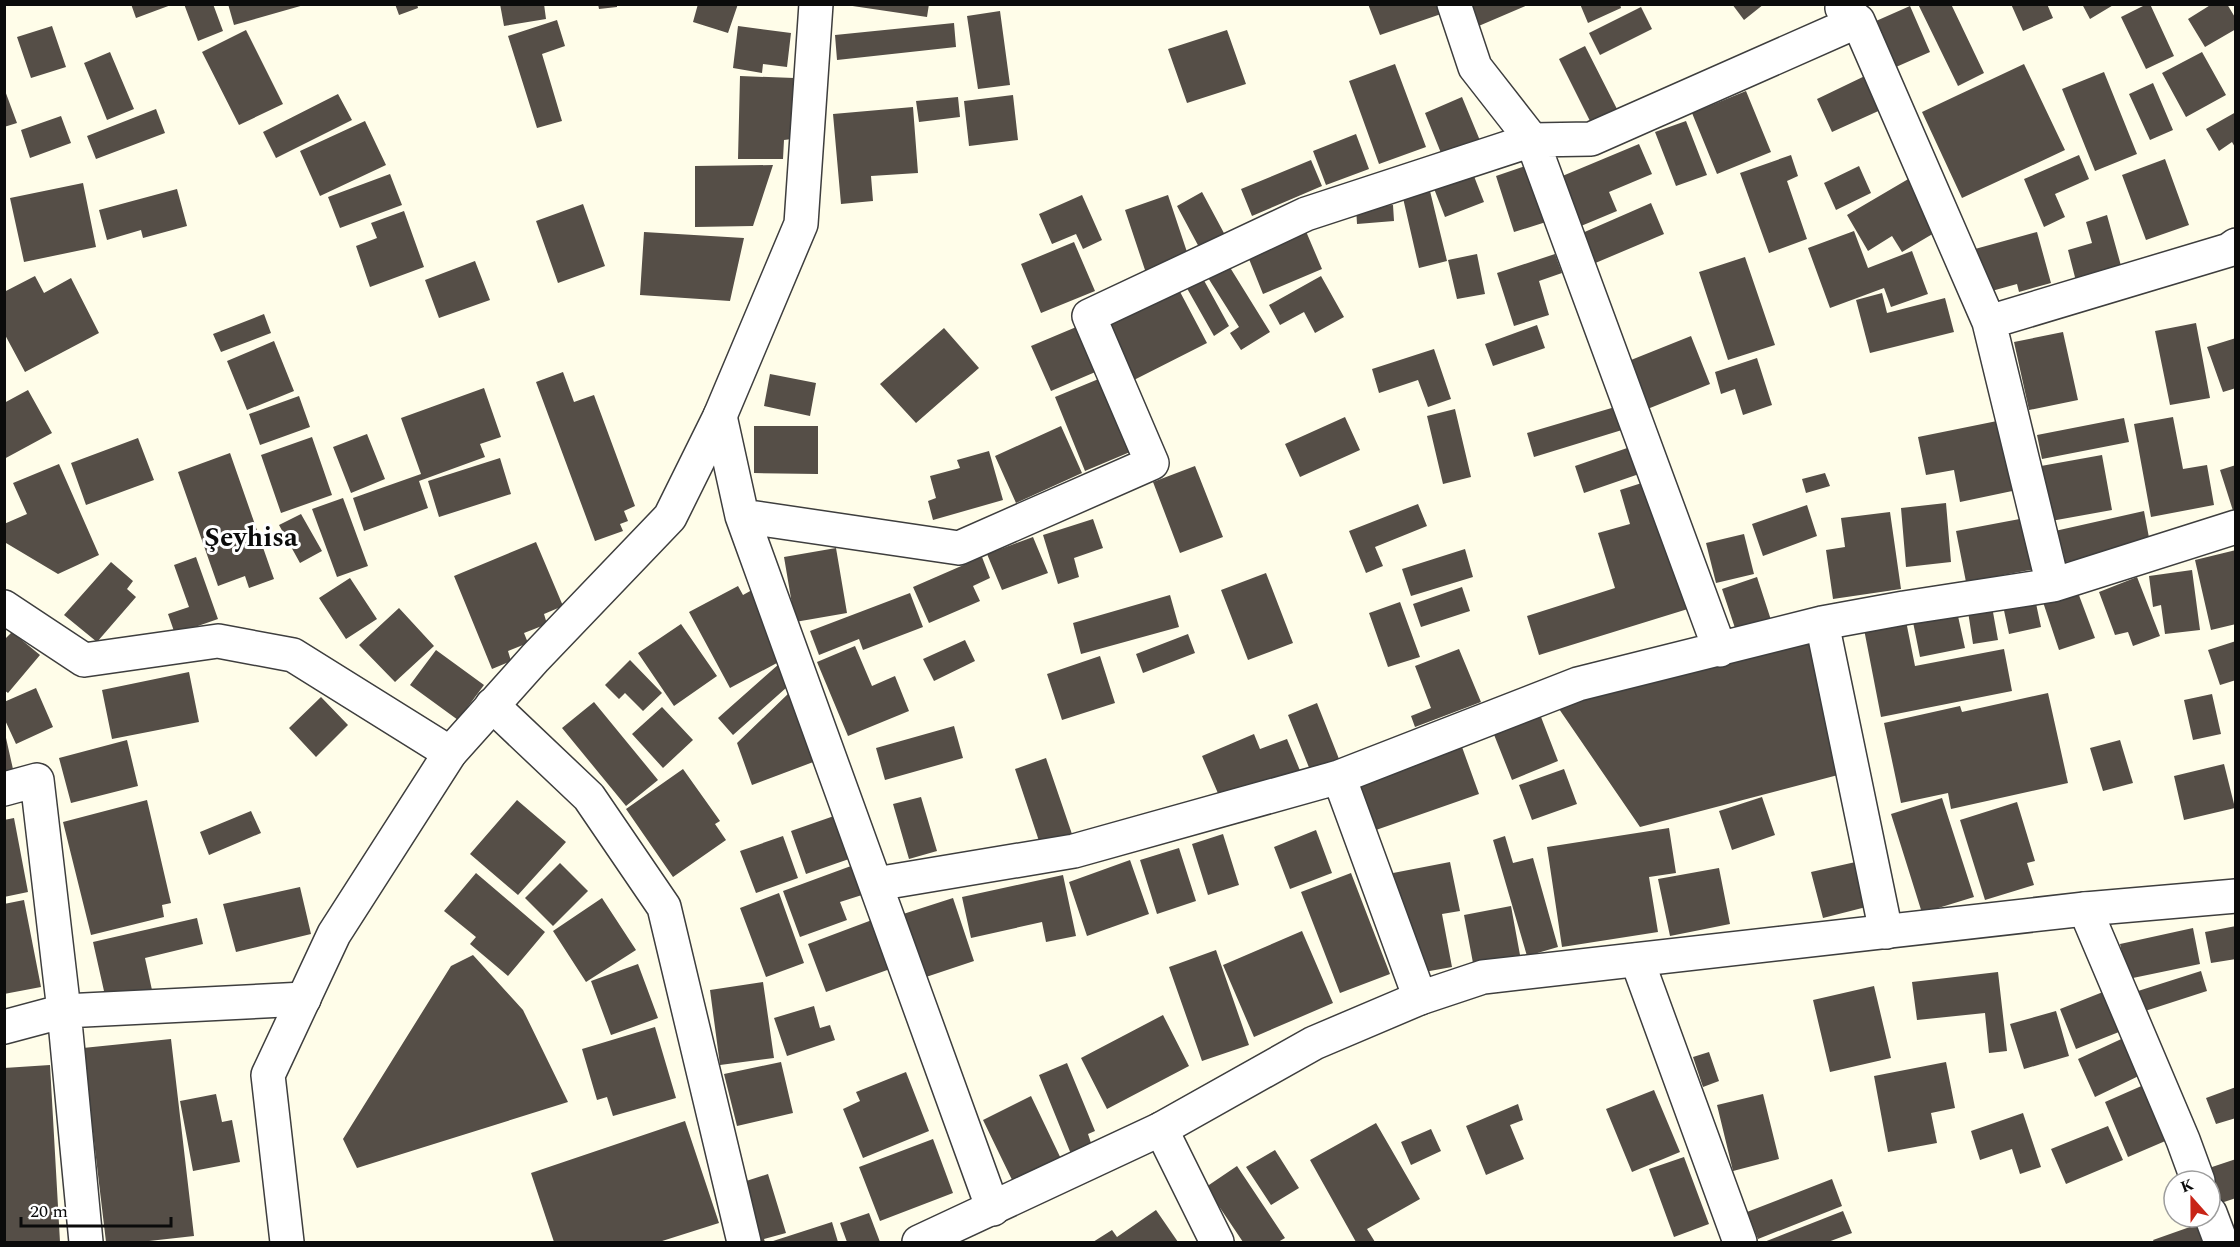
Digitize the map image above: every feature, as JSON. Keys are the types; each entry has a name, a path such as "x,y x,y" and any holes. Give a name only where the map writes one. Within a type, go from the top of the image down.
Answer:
{"street":[{"path":"287,1242 268,1075 334,934 450,753 492,705 670,517 720,416 801,224 816,4"},
{"path":"1454,4 1475,68 1532,140 1720,650"},
{"path":"742,516 959,548 1152,464 1089,316 1306,214 1532,140 1591,139 1849,13 1989,322 2054,585"},
{"path":"1989,322 2229,250 2235,245"},
{"path":"720,416 742,516 993,1209"},
{"path":"876,884 1074,851 1339,777 1578,684 1822,623 2054,585 2235,527"},
{"path":"4,607 84,660 218,641 293,655 450,753"},
{"path":"1822,623 1886,932"},
{"path":"492,705 589,797 664,907 744,1242"},
{"path":"1339,777 1420,998"},
{"path":"4,789 37,780 64,1011 86,1242"},
{"path":"919,1242 1161,1129 1314,1043 1420,998 1483,977 2085,909 2235,896"},
{"path":"2085,909 2194,1169"},
{"path":"1637,960 1740,1242"},
{"path":"4,1027 64,1011 304,999"},
{"path":"1161,1129 1217,1242"}],"building":[{"path":"131,4 171,4 171,5 136,18"},
{"path":"184,4 213,4 223,31 198,41"},
{"path":"228,4 304,4 304,5 234,25"},
{"path":"395,4 417,4 418,8 399,15"},
{"path":"500,4 544,4 546,19 504,26"},
{"path":"598,4 617,4 617,7 599,9"},
{"path":"698,4 738,4 728,33 693,22"},
{"path":"839,4 929,4 927,17"},
{"path":"1368,4 1438,4 1441,14 1380,35"},
{"path":"1464,4 1530,4 1474,28"},
{"path":"1580,4 1620,4 1621,8 1588,23"},
{"path":"1732,4 1764,4 1744,20"},
{"path":"1918,4 1951,4 1984,73 1958,86"},
{"path":"2011,4 2047,4 2053,18 2023,31"},
{"path":"2082,4 2115,4 2090,19"},
{"path":"2150,4 2174,56 2146,69 2121,17"},
{"path":"2212,4 2227,4 2236,19 2236,29 2205,47 2188,19"},
{"path":"1910,6 1930,52 1896,67 1876,21"},
{"path":"1641,7 1652,29 1600,55 1589,33"},
{"path":"1000,11 1010,85 978,89 967,16"},
{"path":"557,20 565,46 542,54 562,121 537,128 508,36"},
{"path":"954,23 956,47 837,60 835,35"},
{"path":"52,26 66,67 31,78 17,37"},
{"path":"738,26 791,33 787,67 763,64 762,73 733,68"},
{"path":"246,30 283,104 239,125 202,52"},
{"path":"1227,30 1246,84 1187,103 1168,49"},
{"path":"1585,46 1618,111 1592,125 1559,59"},
{"path":"110,52 134,109 107,120 84,63"},
{"path":"2202,52 2226,95 2186,117 2162,73"},
{"path":"1395,64 1426,147 1379,164 1349,81"},
{"path":"2024,64 2065,150 1962,198 1922,112"},
{"path":"2104,72 2137,154 2095,171 2062,89"},
{"path":"1869,74 1885,108 1832,132 1817,99"},
{"path":"740,76 794,78 792,139 784,140 783,159 738,159"},
{"path":"2153,83 2173,130 2150,140 2129,94"},
{"path":"4,88 17,123 4,127"},
{"path":"1746,91 1771,152 1717,174 1692,113"},
{"path":"338,94 352,120 276,158 263,132"},
{"path":"1013,95 1018,140 969,146 964,101"},
{"path":"958,97 960,117 919,122 916,101"},
{"path":"1462,97 1481,143 1443,158 1425,113"},
{"path":"913,107 918,173 871,176 873,201 841,204 833,114"},
{"path":"156,109 165,133 96,159 87,136"},
{"path":"2236,112 2236,149 2232,142 2219,151 2206,129"},
{"path":"61,116 71,143 30,158 21,130"},
{"path":"365,121 386,165 320,196 300,151"},
{"path":"1686,121 1707,175 1676,186 1655,132"},
{"path":"1356,134 1369,169 1326,185 1313,151"},
{"path":"1639,144 1652,174 1609,192 1617,211 1581,226 1560,177"},
{"path":"1791,155 1798,176 1787,181 1807,239 1769,253 1740,173"},
{"path":"2079,155 2089,179 2055,194 2065,217 2044,227 2024,179"},
{"path":"2165,159 2189,225 2146,240 2122,175"},
{"path":"1311,160 1322,186 1252,216 1241,189"},
{"path":"773,165 753,226 695,227 695,166"},
{"path":"1528,165 1546,222 1514,232 1496,176"},
{"path":"1859,166 1871,193 1836,210 1824,183"},
{"path":"1472,171 1484,202 1445,217 1433,186"},
{"path":"390,174 402,205 340,228 328,197"},
{"path":"1910,178 1941,229 1902,252 1892,236 1868,251 1847,215"},
{"path":"83,183 96,247 24,262 10,198"},
{"path":"177,189 187,226 143,238 141,230 107,240 99,210"},
{"path":"1430,191 1447,261 1419,268 1403,198"},
{"path":"1202,192 1225,235 1200,249 1177,206"},
{"path":"1082,195 1102,240 1083,249 1076,234 1052,244 1039,214"},
{"path":"1168,195 1190,261 1147,276 1125,210"},
{"path":"1651,203 1664,234 1593,264 1580,234"},
{"path":"583,204 605,266 558,283 536,221"},
{"path":"1393,205 1394,221 1357,224 1356,207"},
{"path":"404,211 424,267 370,287 356,246 377,238 371,223"},
{"path":"2107,215 2123,273 2077,285 2068,250 2092,243 2086,222"},
{"path":"1305,229 1322,269 1263,294 1247,254"},
{"path":"1854,231 1868,268 1912,251 1928,294 1891,307 1884,288 1830,308 1808,248"},
{"path":"644,232 744,238 730,301 640,295"},
{"path":"2037,232 2051,283 2019,292 2017,284 1988,292 1975,249"},
{"path":"1074,242 1095,291 1041,313 1021,264"},
{"path":"1477,254 1485,294 1457,299 1448,260"},
{"path":"1555,254 1562,273 1539,281 1549,315 1514,326 1497,273"},
{"path":"1745,257 1775,345 1728,360 1699,272"},
{"path":"475,261 490,300 439,318 425,280"},
{"path":"1226,261 1270,332 1241,350 1230,333 1239,327 1205,273"},
{"path":"1201,275 1229,326 1214,336 1184,283"},
{"path":"35,276 44,293 71,278 99,333 25,372 4,333 4,292"},
{"path":"1321,276 1344,317 1315,333 1304,312 1280,325 1269,305"},
{"path":"1178,288 1207,343 1130,382 1101,327"},
{"path":"1882,293 1887,313 1945,298 1954,332 1870,353 1856,300"},
{"path":"264,314 271,333 221,352 213,334"},
{"path":"2196,323 2210,398 2170,405 2155,331"},
{"path":"1081,325 1100,370 1051,391 1031,346"},
{"path":"1537,325 1545,348 1493,366 1485,344"},
{"path":"944,328 979,368 916,423 880,384"},
{"path":"2063,332 2078,400 2029,410 2014,342"},
{"path":"1691,336 1710,384 1645,410 1626,362"},
{"path":"2236,338 2236,388 2223,392 2207,347"},
{"path":"274,341 294,391 247,410 227,361"},
{"path":"1434,349 1451,399 1428,407 1418,380 1379,393 1372,369"},
{"path":"1757,358 1772,405 1743,415 1735,389 1721,394 1715,372"},
{"path":"563,372 574,402 594,395 635,506 624,511 628,521 620,524 623,531 595,541 536,382"},
{"path":"770,374 816,383 810,416 764,406"},
{"path":"1101,378 1130,452 1085,471 1055,397"},
{"path":"484,388 501,437 480,444 485,457 419,481 428,508 364,531 353,498 421,474 401,418"},
{"path":"28,390 52,433 4,459 4,403"},
{"path":"299,396 310,427 260,445 249,414"},
{"path":"1615,407 1622,430 1534,457 1527,433"},
{"path":"1455,409 1471,477 1443,484 1427,416"},
{"path":"1345,417 1360,450 1300,477 1285,444"},
{"path":"2173,417 2183,469 2207,465 2214,505 2151,517 2134,424"},
{"path":"2124,418 2129,442 2042,459 2037,435"},
{"path":"2002,420 2017,490 1960,502 1954,470 1926,475 1918,437"},
{"path":"754,426 818,426 818,474 754,473"},
{"path":"1061,426 1082,473 1016,503 995,456"},
{"path":"367,434 385,479 351,493 333,447"},
{"path":"312,437 332,495 281,513 261,455"},
{"path":"138,438 154,480 86,505 71,463"},
{"path":"1633,446 1642,473 1584,493 1575,466"},
{"path":"989,451 1003,500 933,520 928,501 936,498 930,476 960,468 957,460"},
{"path":"230,453 274,579 249,588 245,576 218,586 178,472"},
{"path":"2102,455 2112,510 2051,521 2041,466"},
{"path":"500,458 511,494 439,517 428,481"},
{"path":"59,464 99,555 58,574 6,543 4,524 27,514 13,483"},
{"path":"2236,465 2236,517 2235,517 2220,470"},
{"path":"1195,466 1223,537 1180,553 1153,482"},
{"path":"1825,473 1830,486 1806,493 1802,479"},
{"path":"1651,480 1691,608 1539,655 1527,616 1615,588 1598,533 1630,524 1620,490"},
{"path":"343,498 368,566 337,577 312,509"},
{"path":"1946,503 1951,562 1906,567 1901,508"},
{"path":"1418,504 1427,526 1375,547 1383,566 1366,573 1349,531"},
{"path":"1807,505 1817,536 1763,556 1752,524"},
{"path":"2144,511 2150,543 2062,563 2055,531"},
{"path":"1890,512 1901,589 1833,599 1826,550 1845,547 1841,518"},
{"path":"301,514 322,551 300,563 279,525"},
{"path":"2025,518 2035,569 1966,582 1956,531"},
{"path":"1093,519 1103,548 1074,558 1079,577 1058,584 1043,535"},
{"path":"1744,534 1754,574 1716,583 1706,543"},
{"path":"1033,537 1048,573 1002,590 987,554"},
{"path":"536,542 563,606 544,614 547,624 524,633 528,643 508,651 511,661 492,669 454,576"},
{"path":"836,548 847,613 795,622 784,557"},
{"path":"1465,549 1473,577 1411,596 1402,569"},
{"path":"2236,550 2236,624 2211,630 2195,560"},
{"path":"196,557 218,619 175,634 168,614 189,607 174,565"},
{"path":"982,557 990,578 973,586 980,601 929,623 913,587"},
{"path":"111,562 133,581 127,589 136,597 97,642 64,615"},
{"path":"2192,570 2200,630 2165,634 2161,605 2153,607 2149,576"},
{"path":"1266,573 1293,643 1248,660 1221,590"},
{"path":"1757,577 1771,620 1736,631 1722,589"},
{"path":"2137,577 2160,636 2133,646 2128,632 2115,635 2099,592"},
{"path":"350,578 377,619 346,639 319,598"},
{"path":"738,586 743,595 752,590 788,657 730,688 689,612"},
{"path":"1462,587 1470,611 1421,627 1413,604"},
{"path":"2077,590 2095,638 2059,650 2043,602"},
{"path":"910,593 923,627 863,650 859,639 819,655 810,631"},
{"path":"2034,594 2041,627 2009,634 2002,601"},
{"path":"1170,595 1179,627 1081,654 1073,623"},
{"path":"1991,601 1998,640 1973,644 1967,605"},
{"path":"1400,602 1420,657 1388,667 1369,613"},
{"path":"1956,607 1965,648 1920,657 1912,617"},
{"path":"399,608 434,646 395,682 359,645"},
{"path":"1905,616 1915,666 2004,649 2012,691 1881,717 1863,624"},
{"path":"681,624 717,676 674,706 638,653"},
{"path":"12,632 40,655 8,693 4,690 4,640"},
{"path":"1188,634 1195,653 1143,673 1136,654"},
{"path":"1813,638 1838,775 1640,827 1557,706"},
{"path":"965,640 975,661 934,681 923,659"},
{"path":"2236,641 2236,680 2220,685 2208,650"},
{"path":"855,646 872,686 895,676 909,711 848,736 817,662"},
{"path":"1459,649 1481,702 1415,727 1411,716 1431,708 1415,666"},
{"path":"436,650 484,685 458,720 410,685"},
{"path":"1100,656 1115,703 1062,720 1047,674"},
{"path":"630,660 662,693 643,711 625,693 619,699 605,685"},
{"path":"779,664 795,680 733,735 718,718"},
{"path":"189,672 199,722 112,739 102,690"},
{"path":"36,688 53,727 16,744 4,718 4,702"},
{"path":"790,692 816,761 752,785 737,743"},
{"path":"2048,693 2068,783 1951,809 1948,793 1901,803 1884,723 1960,706 1962,712"},
{"path":"2212,694 2221,734 2193,740 2184,700"},
{"path":"321,697 348,725 316,757 289,728"},
{"path":"594,702 658,780 626,806 562,728"},
{"path":"1317,703 1339,759 1310,770 1288,715"},
{"path":"1536,704 1558,761 1512,780 1489,722"},
{"path":"662,707 693,740 663,768 632,734"},
{"path":"954,726 963,758 885,780 876,748"},
{"path":"4,729 15,778 4,780"},
{"path":"1254,734 1260,749 1287,739 1301,773 1223,805 1202,756"},
{"path":"127,740 138,786 71,803 59,758"},
{"path":"2120,740 2133,783 2103,791 2090,748"},
{"path":"1462,747 1479,794 1376,830 1359,784"},
{"path":"1046,758 1072,834 1040,844 1015,769"},
{"path":"2224,764 2235,808 2184,820 2174,776"},
{"path":"683,769 720,821 715,824 726,840 673,877 626,809"},
{"path":"1564,769 1577,804 1532,820 1519,785"},
{"path":"921,797 937,851 909,859 893,804"},
{"path":"1762,797 1775,835 1732,850 1719,811"},
{"path":"1942,798 1974,897 1922,913 1891,814"},
{"path":"147,800 171,903 162,905 164,917 91,935 63,822"},
{"path":"517,800 566,842 518,895 470,854"},
{"path":"2017,802 2035,861 2027,863 2034,885 1985,900 1960,820"},
{"path":"251,811 261,833 209,855 200,832"},
{"path":"834,816 849,859 806,874 791,831"},
{"path":"14,818 28,892 4,897 4,820"},
{"path":"1669,828 1676,873 1649,877 1658,932 1562,947 1547,847"},
{"path":"1316,830 1332,873 1290,889 1274,847"},
{"path":"1223,834 1239,885 1208,895 1192,844"},
{"path":"783,836 798,878 756,893 740,851"},
{"path":"1505,836 1513,863 1533,858 1558,947 1527,956 1493,840"},
{"path":"1179,848 1196,901 1157,914 1140,860"},
{"path":"1130,860 1149,914 1087,936 1069,882"},
{"path":"1860,861 1870,906 1823,918 1811,872"},
{"path":"1450,862 1460,911 1442,914 1452,967 1413,974 1393,873"},
{"path":"560,863 588,891 553,926 525,898"},
{"path":"851,866 862,895 840,902 847,920 800,937 783,891"},
{"path":"1719,868 1730,924 1670,936 1658,879"},
{"path":"476,873 545,932 508,976 470,944 476,937 444,911"},
{"path":"1351,873 1390,974 1340,993 1301,892"},
{"path":"1063,875 1076,936 1046,942 1042,922 971,938 962,897"},
{"path":"300,887 311,934 236,952 223,904"},
{"path":"779,893 804,963 766,977 740,908"},
{"path":"602,898 636,950 586,982 553,931"},
{"path":"953,898 974,961 917,980 897,916"},
{"path":"24,900 41,987 4,994 4,904"},
{"path":"1511,906 1520,955 1473,963 1464,915"},
{"path":"197,918 203,944 145,958 152,990 106,1000 93,942"},
{"path":"872,920 890,969 826,992 808,944"},
{"path":"2236,926 2236,959 2211,963 2205,932"},
{"path":"2193,928 2200,964 2128,979 2120,944"},
{"path":"1302,931 1333,1003 1254,1037 1223,965"},
{"path":"1216,950 1249,1045 1202,1061 1169,967"},
{"path":"473,955 523,1010 568,1102 357,1168 343,1139 451,966"},
{"path":"638,964 658,1018 611,1035 591,981"},
{"path":"2201,971 2207,991 2145,1011 2138,991"},
{"path":"1998,972 2007,1051 1989,1053 1985,1013 1917,1020 1912,982"},
{"path":"763,982 774,1058 720,1065 710,990"},
{"path":"1874,986 1891,1058 1830,1072 1813,1000"},
{"path":"2108,990 2124,1030 2076,1049 2060,1009"},
{"path":"814,1006 820,1028 830,1025 835,1040 787,1056 774,1018"},
{"path":"2056,1011 2069,1056 2024,1069 2010,1024"},
{"path":"1163,1015 1189,1066 1107,1109 1081,1058"},
{"path":"655,1027 676,1098 613,1116 607,1097 597,1100 582,1049"},
{"path":"2130,1035 2147,1072 2095,1097 2078,1059"},
{"path":"171,1039 194,1236 140,1242 106,1242 83,1048"},
{"path":"1709,1052 1719,1081 1703,1087 1693,1057"},
{"path":"781,1062 793,1113 737,1126 724,1074"},
{"path":"1946,1062 1955,1108 1931,1113 1937,1143 1888,1152 1874,1076"},
{"path":"1067,1063 1095,1131 1088,1134 1092,1146 1071,1154 1039,1075"},
{"path":"50,1065 60,1242 4,1242 4,1068"},
{"path":"906,1072 929,1131 863,1158 843,1109 860,1101 856,1092"},
{"path":"2146,1084 2170,1139 2128,1157 2105,1102"},
{"path":"2236,1087 2236,1118 2216,1124 2206,1098"},
{"path":"1654,1090 1680,1152 1632,1172 1606,1109"},
{"path":"216,1094 222,1122 232,1120 240,1162 193,1171 180,1101"},
{"path":"1763,1094 1779,1159 1733,1171 1717,1105"},
{"path":"1031,1096 1063,1163 1015,1186 983,1120"},
{"path":"1518,1104 1523,1120 1510,1125 1524,1159 1486,1175 1466,1126"},
{"path":"2023,1113 2041,1167 2020,1174 2012,1149 1980,1160 1971,1131"},
{"path":"685,1121 719,1223 659,1242 554,1242 531,1173"},
{"path":"1376,1123 1420,1199 1367,1229 1375,1242 1356,1242 1310,1160"},
{"path":"2108,1126 2123,1160 2066,1184 2051,1149"},
{"path":"1431,1129 1441,1151 1411,1165 1401,1142"},
{"path":"933,1139 953,1193 880,1221 859,1167"},
{"path":"1275,1150 1299,1188 1271,1205 1246,1167"},
{"path":"1684,1157 1709,1224 1674,1237 1649,1169"},
{"path":"2236,1159 2236,1198 2222,1203 2222,1169 2209,1168"},
{"path":"1237,1166 1285,1238 1278,1242 1243,1242 1206,1187"},
{"path":"768,1174 786,1233 764,1239 765,1242 758,1242 740,1183"},
{"path":"1832,1179 1842,1206 1758,1239 1747,1212"},
{"path":"1156,1210 1178,1242 1093,1242 1112,1230 1117,1237"},
{"path":"1843,1211 1852,1233 1828,1242 1764,1242"},
{"path":"869,1213 880,1242 847,1242 840,1223"},
{"path":"832,1222 838,1242 770,1242"},
{"path":"2184,1229 2206,1229 2211,1242 2154,1242 2153,1240"}],"district":[{"name":"Şeyhisa","path":"251,538"}]}
